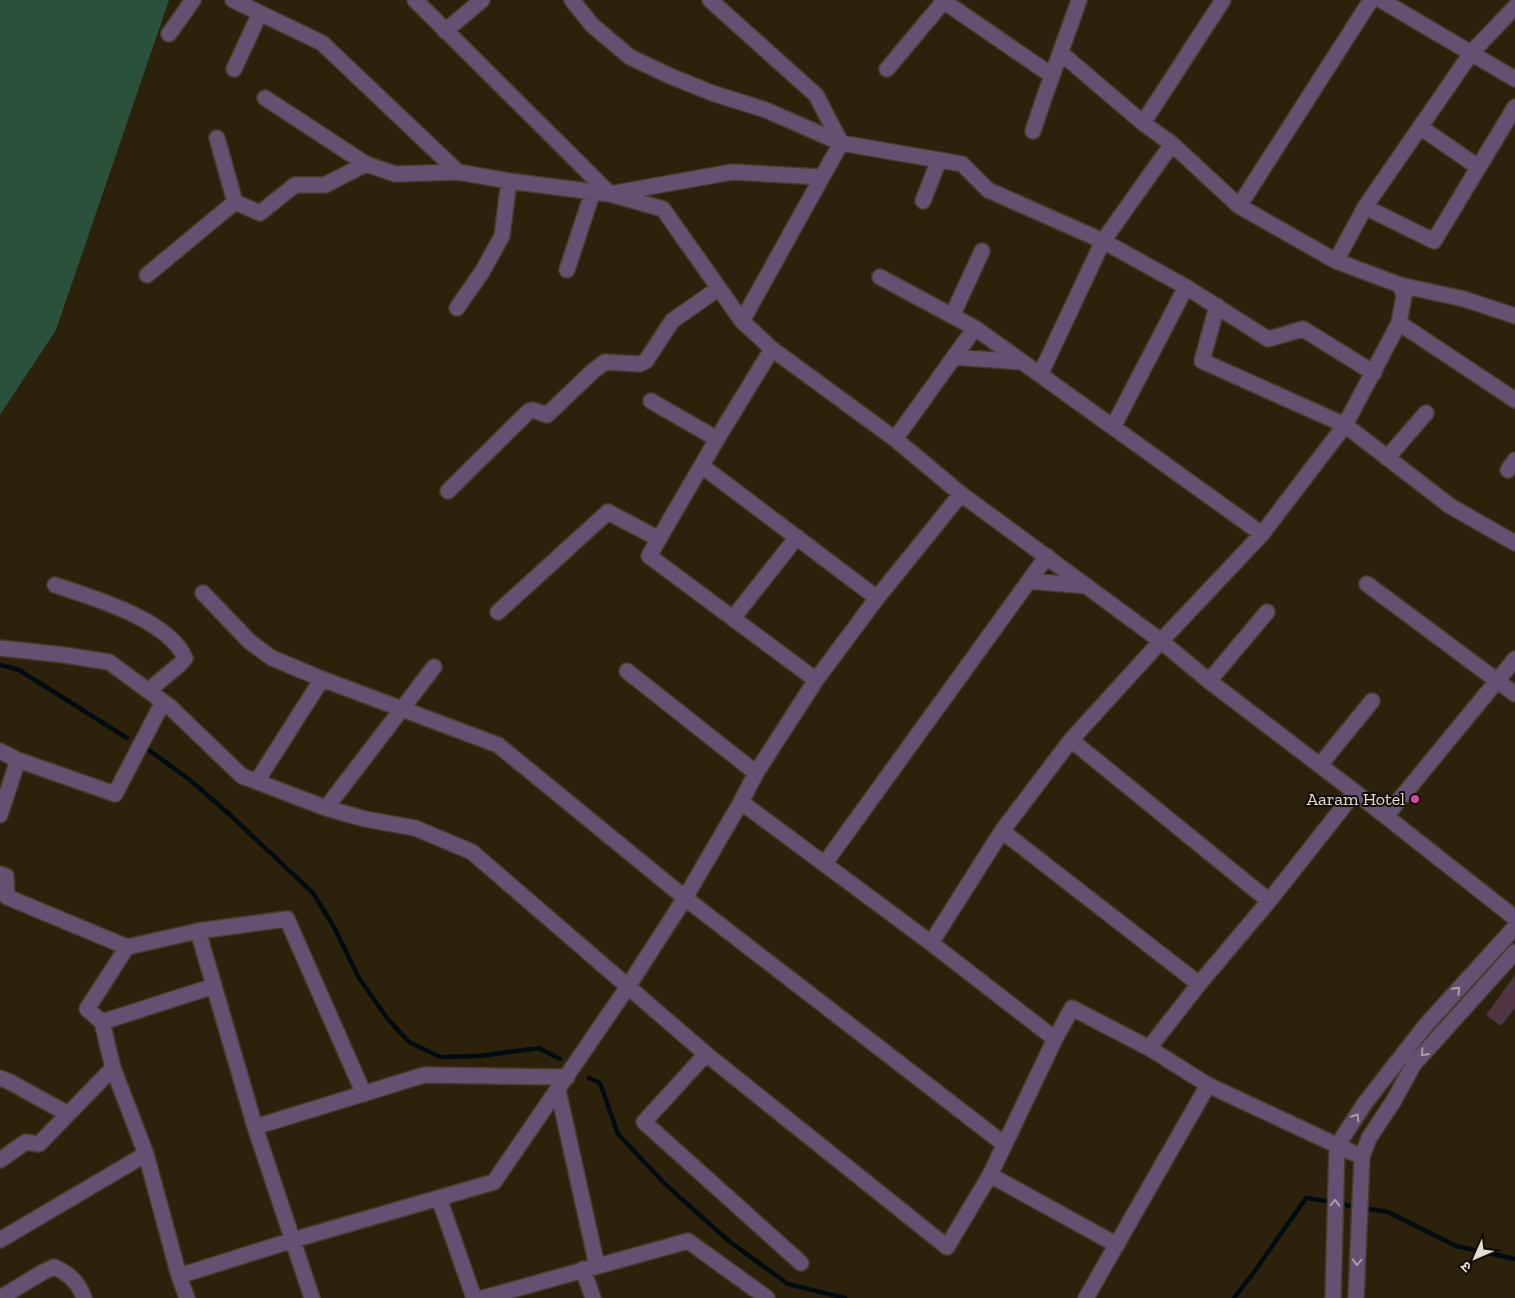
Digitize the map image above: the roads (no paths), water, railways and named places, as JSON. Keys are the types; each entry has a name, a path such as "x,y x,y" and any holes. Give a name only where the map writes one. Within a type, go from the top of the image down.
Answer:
{"street":[{"path":"169,34 193,0"},
{"path":"233,0 322,43 458,172"},
{"path":"415,0 610,194"},
{"path":"445,31 482,0"},
{"path":"572,0 592,25 630,57 670,76 712,93 766,110 841,143 962,164 988,190 1103,241 1186,287 1268,339 1303,329 1374,372"},
{"path":"1033,131 1051,75 1061,53 1079,0"},
{"path":"1143,123 1223,0"},
{"path":"1239,206 1371,0"},
{"path":"1380,0 1472,52 1515,79"},
{"path":"887,69 943,1 1051,75"},
{"path":"717,2 816,95 841,143"},
{"path":"1336,261 1365,207 1472,52 1515,7"},
{"path":"234,69 260,13"},
{"path":"1061,53 1143,123 1166,153 1239,206 1336,261 1402,295 1464,299 1515,316"},
{"path":"265,98 366,164 395,174 458,172 509,181 610,194 663,209 742,321 772,349 895,439 961,494 1161,641 1515,918"},
{"path":"1365,207 1434,241 1515,107"},
{"path":"1420,127 1478,167"},
{"path":"217,138 235,202"},
{"path":"742,321 841,143"},
{"path":"1040,375 1103,241 1166,153"},
{"path":"923,201 939,160"},
{"path":"235,202 260,213 295,185 326,185 366,164"},
{"path":"610,194 732,172 825,172"},
{"path":"457,308 482,272 502,236 509,181"},
{"path":"567,270 593,191"},
{"path":"147,275 235,202"},
{"path":"952,316 982,251"},
{"path":"880,277 974,328 1262,534"},
{"path":"1113,427 1186,287"},
{"path":"448,491 529,411 533,410 547,415 605,362 639,364 646,361 672,322 719,288"},
{"path":"930,943 1002,831 1070,740 1262,534 1345,426 1399,323 1402,295"},
{"path":"1216,306 1202,361 1345,426 1450,506 1515,543"},
{"path":"1399,323 1515,400"},
{"path":"895,439 974,328"},
{"path":"772,349 649,556 816,680"},
{"path":"954,357 1022,362"},
{"path":"652,401 717,439"},
{"path":"1387,458 1426,414"},
{"path":"702,466 877,598"},
{"path":"179,1276 293,1240 494,1182 627,988 685,898 756,773 816,680 877,598 961,494"},
{"path":"498,612 608,512 659,539"},
{"path":"733,618 797,537"},
{"path":"826,863 1047,556"},
{"path":"1029,581 1088,586"},
{"path":"1367,584 1515,694"},
{"path":"56,585 115,605 155,626 181,649 185,658 148,691"},
{"path":"203,593 250,642 272,658 322,679 498,745 685,898 1004,1144"},
{"path":"1210,681 1267,612"},
{"path":"0,648 109,662 163,702 242,776 326,808 365,819 415,828 472,852 627,988 706,1054 947,1247 990,1175 1055,1039 1072,1008 1150,1048 1208,1085 1362,1157"},
{"path":"1386,816 1515,659"},
{"path":"326,808 434,667"},
{"path":"626,671 756,773"},
{"path":"257,781 322,679"},
{"path":"1320,765 1372,701"},
{"path":"0,752 115,794 163,702"},
{"path":"1070,740 1269,901"},
{"path":"0,815 18,760"},
{"path":"1150,1048 1199,984 1269,901 1355,792"},
{"path":"741,802 826,863 1055,1039"},
{"path":"1002,831 1199,984"},
{"path":"0,874 6,876 7,897 127,947 198,931 287,919 364,1094"},
{"path":"1333,1298 1338,1146 1365,1103 1425,1026 1515,927"},
{"path":"198,931 255,1127 312,1298"},
{"path":"127,947 87,1009 102,1022 113,1068 146,1154 179,1276 187,1298"},
{"path":"1356,1298 1362,1157 1370,1138 1414,1064 1515,952"},
{"path":"102,1022 214,986"},
{"path":"706,1054 644,1122 801,1263"},
{"path":"0,1160 26,1142 39,1144 113,1068"},
{"path":"255,1127 424,1075 567,1077"},
{"path":"3,1083 68,1114"},
{"path":"1086,1298 1208,1085"},
{"path":"558,1090 590,1267 593,1298"},
{"path":"0,1240 146,1154"},
{"path":"990,1175 1118,1245"},
{"path":"439,1198 474,1298"},
{"path":"484,1298 688,1241 767,1298"},
{"path":"0,1298 54,1267 62,1270 75,1281 81,1288 84,1298"}],"waterway":[{"path":"0,665 19,670 127,738"},
{"path":"146,748 190,780 313,893 334,927 359,978 387,1018 409,1042 440,1057 479,1056 539,1048 560,1059"},
{"path":"589,1078 600,1083 618,1134 666,1185 730,1242 788,1284 845,1298"},
{"path":"1234,1298 1306,1198 1332,1202"},
{"path":"1339,1204 1388,1212 1456,1246 1515,1259"}],"place":[{"name":"Aaram Hotel","path":"1415,799"}]}
